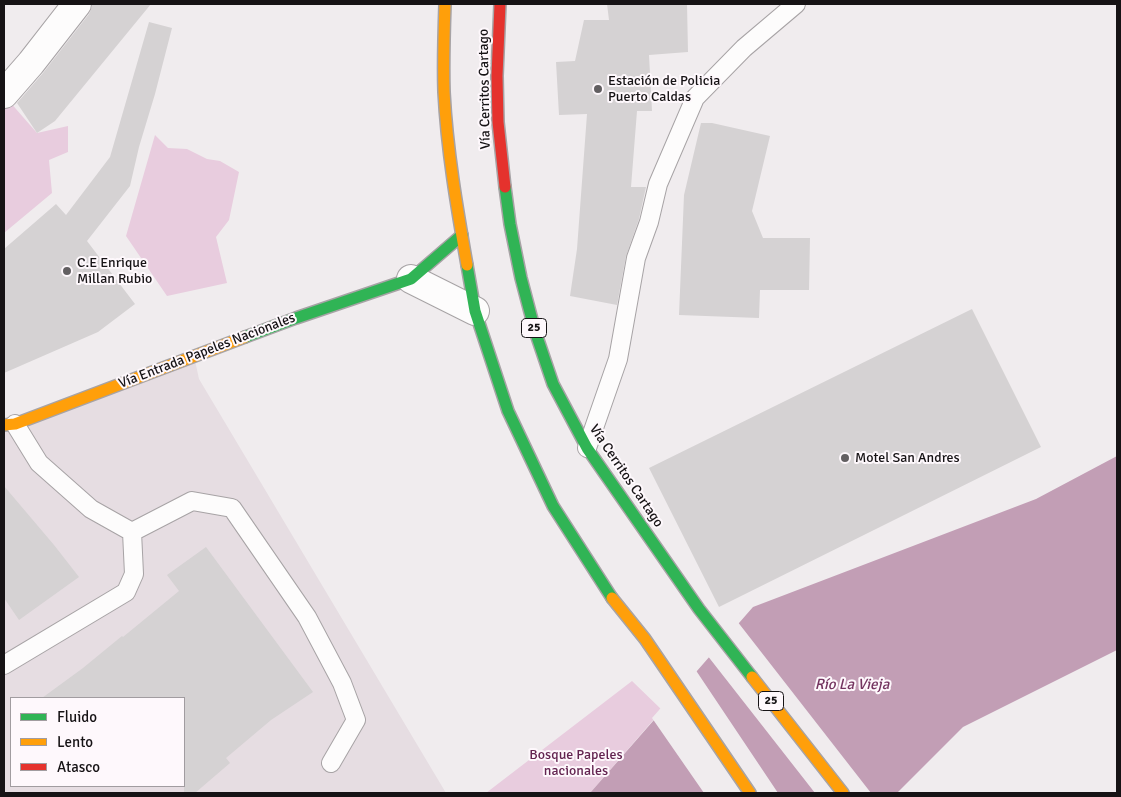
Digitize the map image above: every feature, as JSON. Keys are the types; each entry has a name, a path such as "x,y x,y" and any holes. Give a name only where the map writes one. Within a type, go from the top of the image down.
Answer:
{"main road":[{"path":"445,4 444,91 448,150 476,311 508,411 553,506 609,594 645,639 750,793"},
{"name":"Vía Cerritos Cartago","path":"500,4 497,76 502,169 511,233 520,278 553,384 587,448 699,609 843,793"},
{"name":"Vía Entrada Papeles Nacionales","path":"9,425 296,318 411,279 462,235"}],"street":[{"path":"4,94 77,4"},
{"path":"411,279 476,311"}],"lane":[{"path":"587,448 618,359 636,258 649,222 658,184 695,98 744,48 796,4"},
{"path":"9,425 39,463 91,509 132,532"},
{"path":"132,532 192,501 232,508 307,617 342,683 356,720 331,763"},
{"path":"4,665 126,592 134,574 132,532"}],"shaded area":[{"path":"194,356 199,379 446,793 4,793 4,425"}],"green space":[{"path":"9,101 37,133 68,126 68,152 49,160 52,193 4,233 4,108"},
{"path":"155,135 168,148 187,149 207,159 220,161 239,172 229,220 216,237 227,283 167,296 126,236"},
{"name":"Bosque Papeles nacionales","path":"632,681 662,710 590,793 486,793"}],"water":[{"name":"Río La Vieja","path":"1117,456 1117,650 963,727 897,793 590,793 753,607 1036,499"}],"pier":[{"path":"737,621 871,793 815,793 707,655"},
{"path":"695,669 778,793 704,793 652,718"}],"building":[{"path":"92,4 151,4 55,121 37,133 17,103 89,14"},
{"path":"607,4 687,4 688,52 649,55 652,111 637,111 631,187 646,187 639,219 626,256 617,305 570,296 577,249 587,114 559,115 556,62 575,61 584,20 609,20"},
{"name":"C.E Enrique Millan Rubio","path":"149,22 172,28 130,186 87,241 135,304 98,332 4,373 4,249 56,204 66,215 110,157"},
{"path":"701,123 712,123 770,136 752,211 763,238 810,238 809,290 760,290 759,318 679,315 684,195"},
{"name":"Motel San Andres","path":"972,309 1041,447 719,607 649,468"},
{"path":"4,486 79,577 19,620 4,598"},
{"path":"206,547 313,692 271,720 226,758 230,763 195,793 184,793 185,697 43,697 123,637 179,591 167,575"}],"traffic: fast":[{"path":"505,187 521,278 535,331 553,384 587,448 699,609 752,677"},
{"path":"245,337 411,279 462,235"},
{"path":"467,265 475,311 508,411 553,506 612,598"}],"traffic: slow":[{"path":"445,4 445,114 467,265"},
{"path":"4,425 15,424 245,337"},
{"path":"612,598 645,639 750,793"},
{"path":"752,677 843,793"}],"traffic: jam":[{"path":"500,4 497,76 498,122 505,187"}],"place":[{"name":"Estación de Policia Puerto Caldas","path":"598,89"},
{"name":"C.E Enrique Millan Rubio","path":"67,271"},
{"name":"Motel San Andres","path":"845,458"}]}
